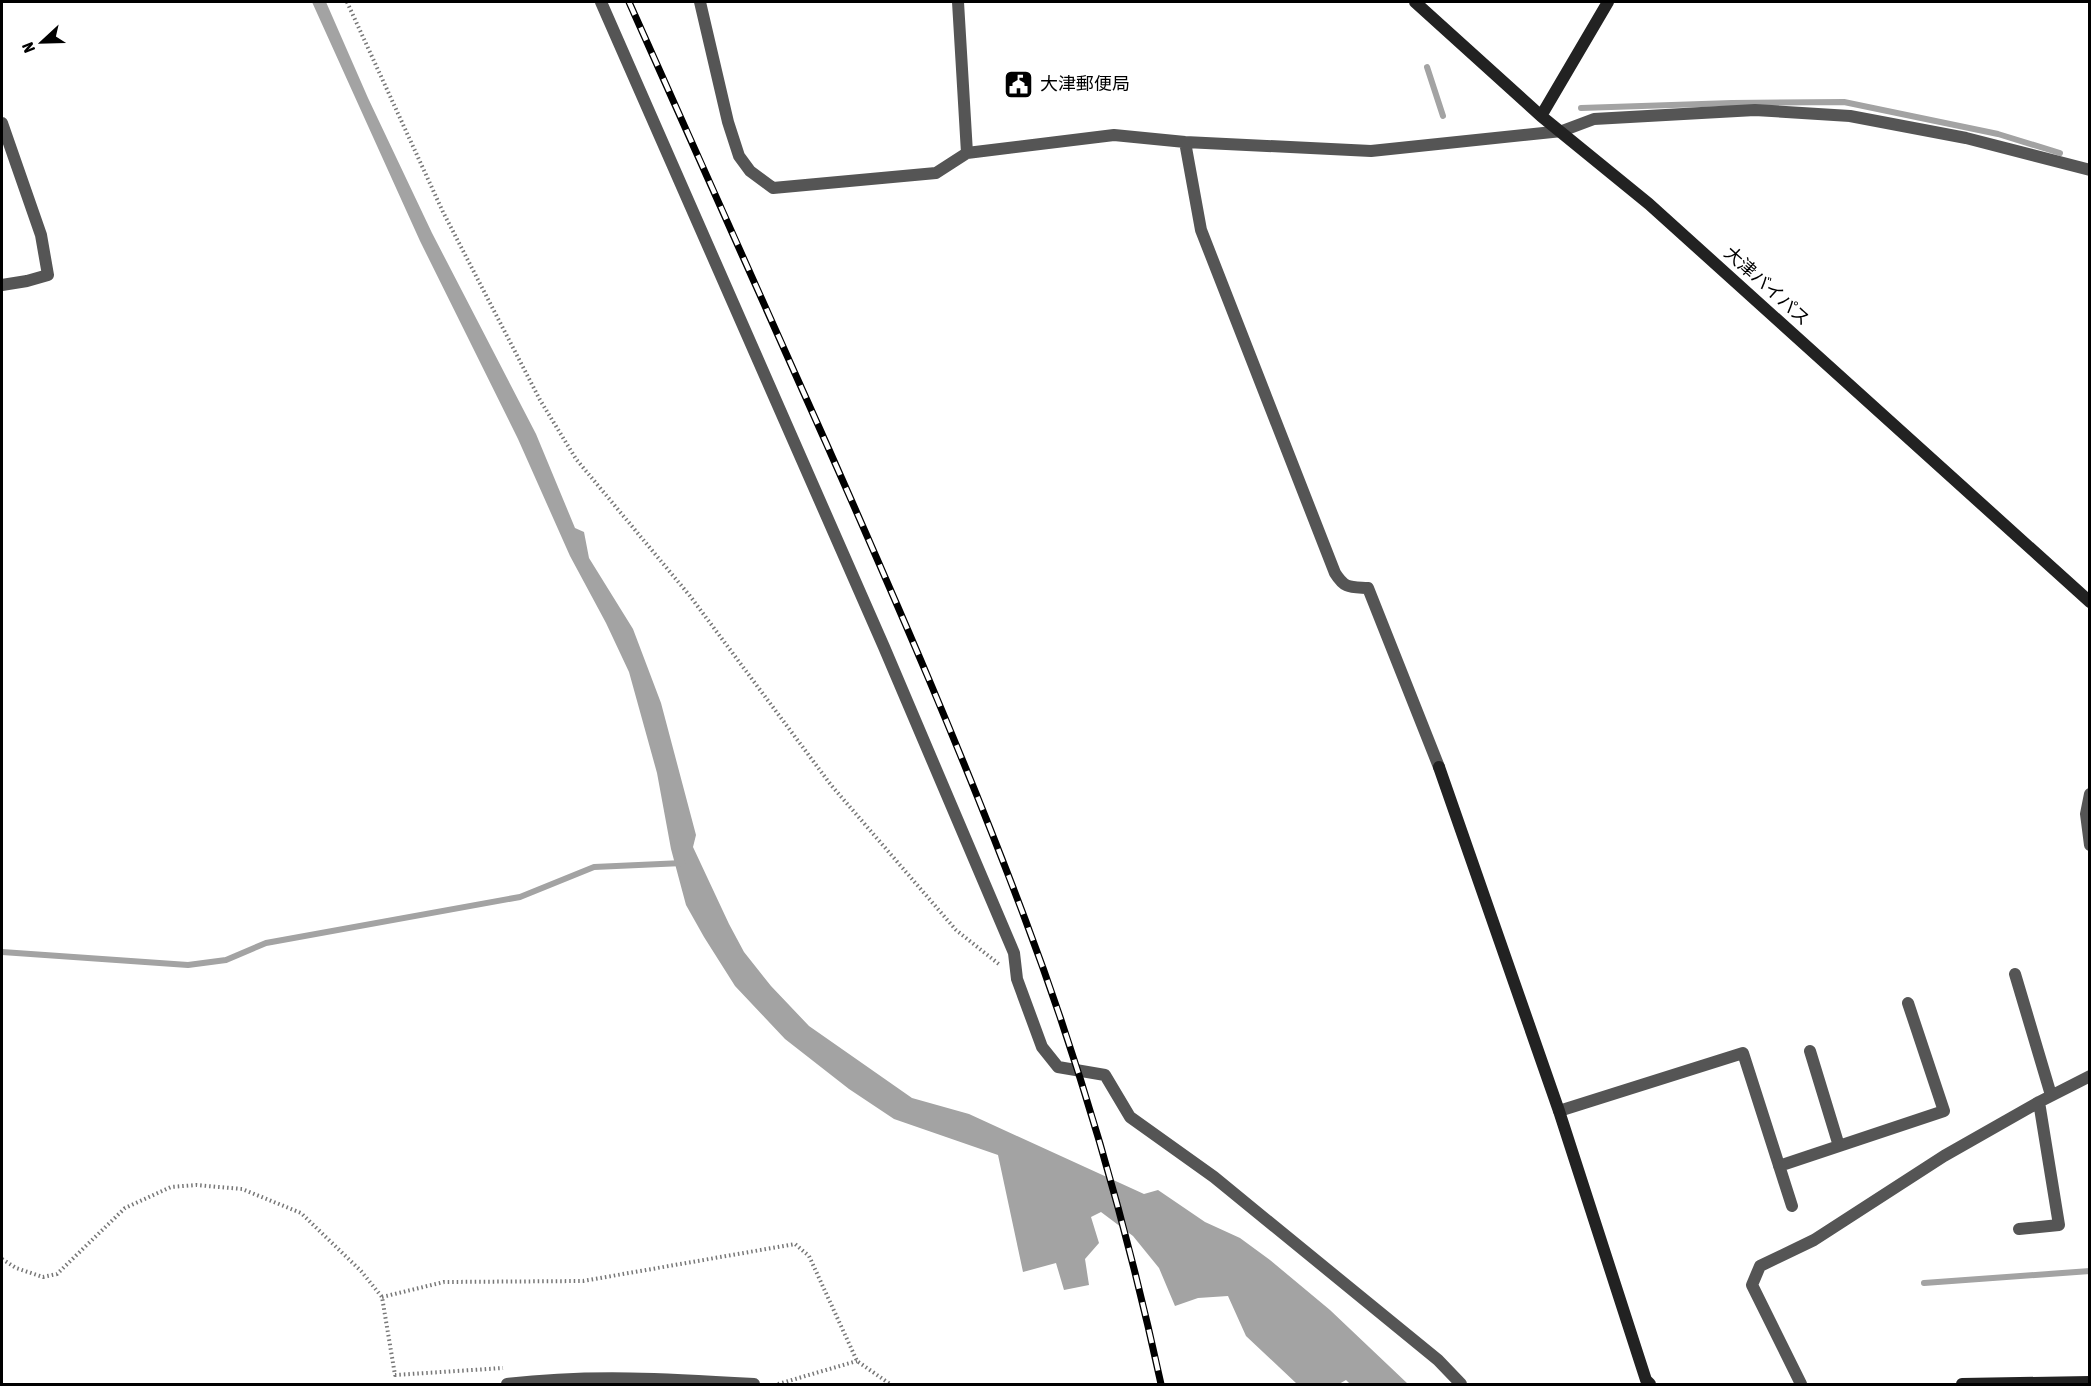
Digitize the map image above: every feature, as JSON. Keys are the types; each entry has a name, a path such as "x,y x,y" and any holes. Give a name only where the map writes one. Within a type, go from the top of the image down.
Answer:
{"main road":[{"name":"大津バイパス","path":"1415,2 1541,116 1649,204 2090,602"},
{"path":"1541,116 1608,2"},
{"path":"1439,767 1559,1111 1646,1380 1650,1384"},
{"path":"1962,1384 2090,1382"}],"street":[{"path":"601,2 884,647 1014,953 1017,979 1042,1047 1058,1067 1105,1075 1130,1118 1223,1185 1438,1360 1461,1384"},
{"path":"700,2 728,122 739,156 750,171 773,188 936,173 968,153 1114,135 1185,142 1371,151 1562,131 1594,119 1743,111 1850,116 1966,138 2090,170"},
{"path":"958,2 968,153"},
{"path":"2,123 41,235 48,274 27,281 2,285"},
{"path":"1185,142 1202,230 1335,573 1348,587 1368,588 1439,767"},
{"path":"2090,794 2086,814 2090,845"},
{"path":"2015,974 2051,1095"},
{"path":"1779,1166 1944,1111 1908,1003"},
{"path":"1810,1051 1839,1146"},
{"path":"1559,1111 1743,1053 1792,1206"},
{"path":"1801,1384 1752,1285 1760,1266 1814,1240 1944,1156 2051,1095 2090,1076"},
{"path":"2019,1229 2059,1224 2039,1102"},
{"path":"507,1384 624,1378 754,1384"}],"path":[{"path":"347,2 443,212 540,400 576,459 690,596 831,785 956,930 1017,979"},
{"path":"2,1259 16,1268 42,1277 57,1274 125,1208 171,1187 196,1185 242,1189 301,1213 361,1271 382,1297 395,1375 506,1368"},
{"path":"382,1297 444,1282 583,1281 795,1244 809,1257 857,1361 890,1384"},
{"path":"778,1384 857,1361"}],"shaded area":[{"path":"312,2 326,2 368,98 432,233 536,434 575,528 584,532 589,558 633,629 661,703 696,835 693,847 744,952 771,986 809,1026 912,1098 969,1114 1144,1194 1158,1190 1205,1222 1240,1238 1330,1310 1408,1384 1350,1384 1346,1380 1339,1384 1297,1384 1246,1336 1228,1296 1198,1298 1175,1306 1159,1268 1133,1236 1101,1212 1091,1217 1099,1243 1085,1259 1089,1285 1064,1290 1056,1263 1023,1272 998,1155 894,1119 849,1089 785,1039 735,986 686,905 671,849 657,773 629,672 570,556 518,439 420,241"}],"waterway":[{"path":"1427,67 1443,116"},
{"path":"1581,108 1844,102 1998,134 2060,153"},
{"path":"2,952 188,965 226,960 266,943 520,897 594,867 683,863"},
{"path":"1924,1283 2090,1271"}],"railway":[{"path":"629,2 879,562 1002,859 1066,1033 1102,1149 1161,1384"}],"place":[{"name":"大津郵便局","path":"1019,84"}]}
